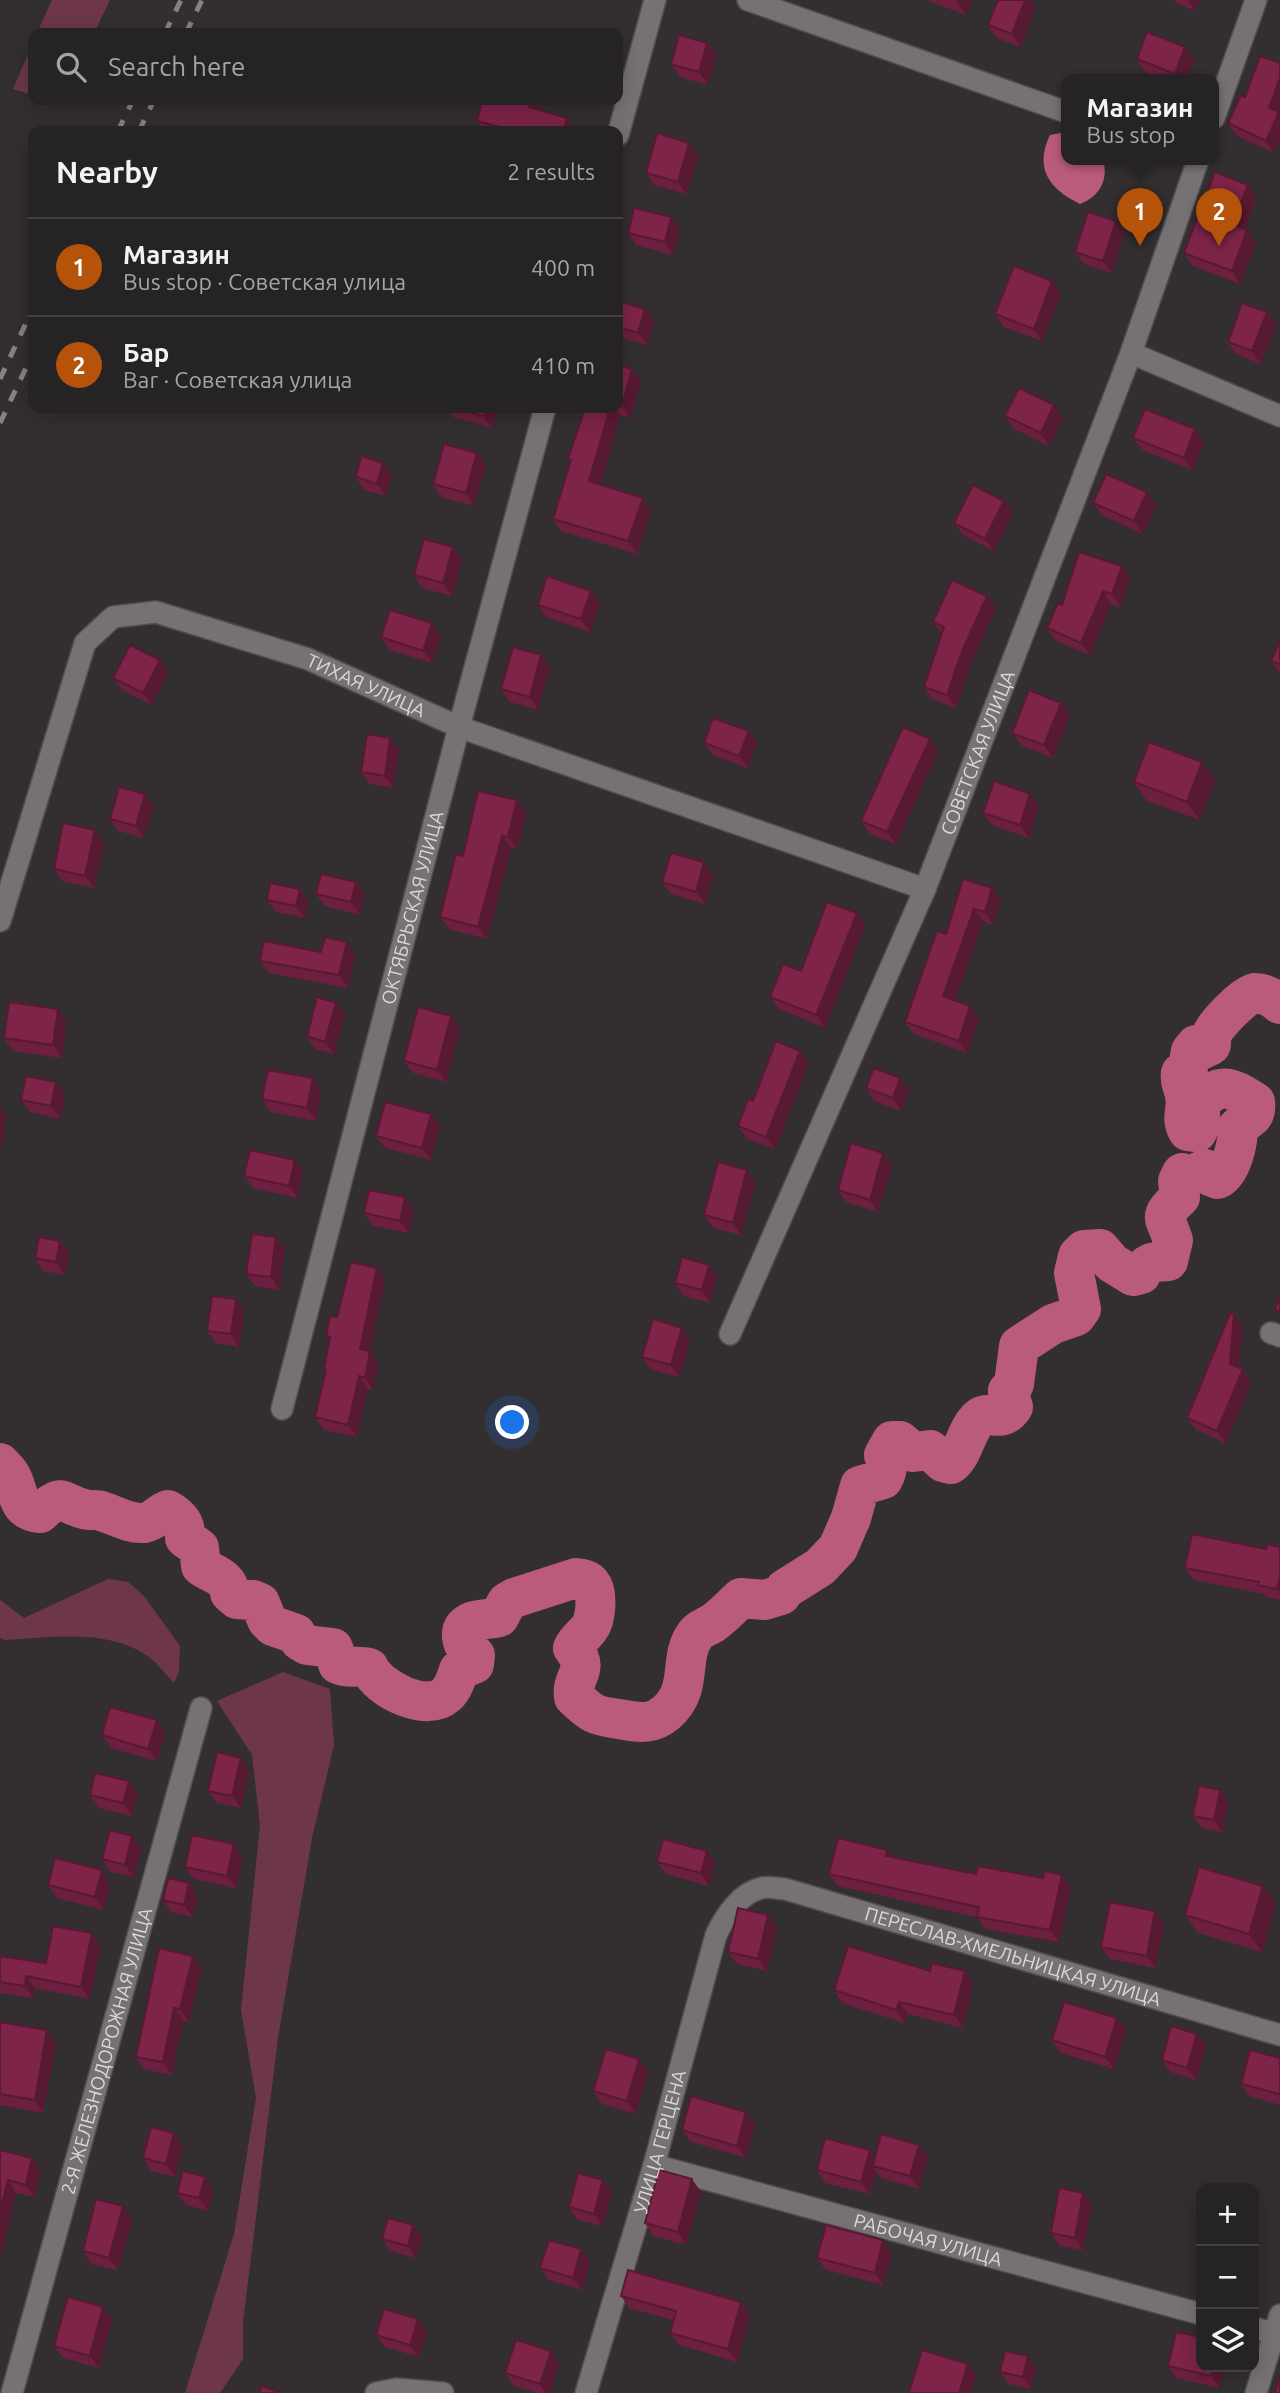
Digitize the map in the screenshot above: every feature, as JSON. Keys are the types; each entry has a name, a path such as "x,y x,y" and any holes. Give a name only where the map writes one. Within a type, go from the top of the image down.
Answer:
{"street":[{"path":"620,126 655,0"},
{"path":"748,0 1061,109"},
{"path":"1219,102 1256,0"},
{"name":"СОВЕТСКАЯ УЛИЦА","path":"730,1334 925,889 1130,353 1196,165"},
{"path":"1130,353 1280,416"},
{"name":"ОКТЯБРЬСКАЯ УЛИЦА","path":"282,1409 544,413"},
{"name":"ТИХАЯ УЛИЦА","path":"0,921 85,643 113,617 156,612 308,659 459,727 925,889"},
{"name":"2-Я ЖЕЛЕЗНОДОРОЖНАЯ УЛИЦА","path":"12,2393 201,1709"},
{"name":"ПЕРЕСЛАВ-ХМЕЛЬНИЦКАЯ УЛИЦА","path":"746,1896 762,1888 785,1889 1280,2035"},
{"name":"УЛИЦА ГЕРЦЕНА","path":"586,2393 654,2165 716,1934 723,1920 746,1896"},
{"name":"РАБОЧАЯ УЛИЦА","path":"654,2165 1196,2313"},
{"path":"1256,2393 1278,2328 1259,2328"},
{"path":"376,2393 396,2389 443,2393"}],"shaded area":[{"path":"52,0 110,0 96,28 39,28"},
{"path":"28,54 28,94 13,89"},
{"path":"1061,133 1061,165 1104,165 1101,187 1087,201 1080,204 1069,198 1060,192 1047,176 1044,158 1050,135"},
{"path":"108,1579 128,1582 144,1596 180,1646 179,1672 174,1683 146,1655 114,1641 78,1637 0,1638 0,1600 24,1618"},
{"path":"283,1672 330,1689 334,1745 312,1838 278,2038 243,2322 243,2359 220,2393 185,2393 234,2234 256,2098 241,2010 260,1825 252,1755 217,1701"}],"building":[{"path":"998,0 1025,0 1012,34 988,25"},
{"path":"1147,32 1185,47 1175,74 1137,59"},
{"path":"679,35 707,43 699,72 671,64"},
{"path":"1260,56 1280,63 1280,78 1269,108 1279,112 1266,141 1228,123 1241,95 1245,97"},
{"path":"481,105 530,105 567,118 565,126 496,126 477,121"},
{"path":"657,133 689,143 678,182 646,173"},
{"path":"1215,172 1248,185 1232,225 1247,230 1232,271 1184,253"},
{"path":"634,208 671,217 665,242 628,233"},
{"path":"1088,212 1116,221 1103,261 1075,252"},
{"path":"1014,266 1052,281 1034,329 995,314"},
{"path":"623,302 645,309 638,333 623,328"},
{"path":"1242,303 1267,312 1252,351 1228,342"},
{"path":"623,366 632,369 623,402"},
{"path":"1019,388 1054,405 1041,433 1005,416"},
{"path":"1145,409 1195,429 1184,458 1133,438"},
{"path":"583,413 609,413 589,481 643,498 628,541 553,519 571,460 568,459"},
{"path":"444,444 477,453 466,493 433,484"},
{"path":"361,456 383,463 377,484 356,477"},
{"path":"1106,474 1147,492 1134,521 1093,503"},
{"path":"973,485 1004,501 985,539 954,523"},
{"path":"424,539 453,547 443,583 414,575"},
{"path":"1079,552 1122,566 1112,594 1103,591 1081,643 1047,628 1058,603 1062,605"},
{"path":"547,576 591,591 581,619 538,605"},
{"path":"952,580 987,596 962,651 947,695 924,687 944,627 933,622"},
{"path":"390,610 432,623 423,651 381,637"},
{"path":"1280,640 1280,664 1271,661"},
{"path":"130,645 160,660 143,693 113,678"},
{"path":"513,647 541,655 530,697 501,689"},
{"path":"1029,690 1061,703 1044,745 1012,733"},
{"path":"713,718 749,731 739,756 704,743"},
{"path":"903,727 930,739 887,832 861,821"},
{"path":"367,734 390,738 385,776 361,772"},
{"path":"1149,742 1202,762 1187,802 1134,782"},
{"path":"994,781 1030,794 1020,825 983,813"},
{"path":"119,787 145,794 136,826 110,819"},
{"path":"478,791 517,800 508,837 502,836 478,927 440,917 456,854 463,856"},
{"path":"63,823 95,830 85,876 54,869"},
{"path":"671,853 704,862 696,892 662,882"},
{"path":"321,874 356,882 351,902 316,894"},
{"path":"963,879 992,888 985,912 974,909 943,996 970,1006 959,1041 905,1022 937,931 946,934"},
{"path":"270,883 300,889 296,906 267,900"},
{"path":"827,902 857,913 816,1015 770,997 783,964 801,971"},
{"path":"325,937 347,942 339,975 260,961 264,941 321,952"},
{"path":"317,997 336,1003 325,1042 307,1036"},
{"path":"9,1002 58,1009 53,1045 4,1038"},
{"path":"418,1007 451,1016 437,1070 404,1061"},
{"path":"776,1041 800,1051 766,1137 738,1126 748,1099 753,1101"},
{"path":"874,1068 900,1078 893,1098 866,1088"},
{"path":"268,1070 313,1078 307,1108 262,1099"},
{"path":"26,1076 56,1082 51,1106 21,1100"},
{"path":"385,1102 431,1114 422,1148 376,1136"},
{"path":"851,1143 883,1153 870,1200 838,1190"},
{"path":"250,1150 295,1160 289,1186 244,1176"},
{"path":"718,1162 747,1170 733,1223 704,1215"},
{"path":"369,1190 405,1197 400,1221 364,1213"},
{"path":"252,1234 276,1237 271,1277 246,1274"},
{"path":"39,1237 60,1241 56,1262 35,1258"},
{"path":"682,1257 709,1265 702,1290 675,1283"},
{"path":"351,1262 377,1268 360,1349 370,1351 365,1378 359,1376 348,1425 315,1417 326,1370 324,1369 330,1337 326,1336 330,1316 337,1317"},
{"path":"1280,1294 1280,1312 1275,1310"},
{"path":"212,1296 236,1299 231,1334 207,1331"},
{"path":"1230,1313 1234,1314 1230,1364 1243,1369 1217,1431 1187,1418"},
{"path":"653,1319 682,1328 671,1365 642,1357"},
{"path":"1192,1534 1266,1549 1267,1544 1280,1547 1277,1589 1258,1585 1259,1582 1185,1568"},
{"path":"110,1707 157,1720 148,1749 102,1735"},
{"path":"217,1752 241,1758 232,1796 208,1791"},
{"path":"95,1773 129,1781 123,1803 90,1795"},
{"path":"1199,1786 1220,1790 1214,1820 1193,1816"},
{"path":"110,1830 132,1836 125,1865 102,1859"},
{"path":"192,1835 234,1844 227,1876 185,1867"},
{"path":"838,1838 887,1850 886,1856 976,1874 978,1866 1043,1878 1045,1871 1062,1875 1050,1930 977,1917 979,1907 829,1874"},
{"path":"663,1839 707,1851 701,1873 657,1862"},
{"path":"55,1858 102,1870 95,1897 48,1885"},
{"path":"1199,1867 1263,1886 1249,1934 1185,1915"},
{"path":"168,1878 189,1883 184,1905 163,1900"},
{"path":"1110,1902 1155,1911 1147,1956 1101,1947"},
{"path":"738,1908 768,1915 758,1959 728,1952"},
{"path":"53,1926 92,1933 81,1987 26,1976 25,1986 0,1982 0,1956 46,1963"},
{"path":"848,1946 930,1971 932,1963 965,1971 954,2015 899,2002 896,2010 834,1990"},
{"path":"159,1948 193,1956 180,2009 174,2008 163,2062 136,2057"},
{"path":"1064,2002 1117,2018 1105,2057 1052,2040"},
{"path":"0,2022 47,2030 35,2100 0,2094"},
{"path":"1171,2026 1197,2034 1187,2068 1162,2060"},
{"path":"606,2049 639,2059 627,2101 593,2091"},
{"path":"1250,2050 1280,2058 1280,2094 1241,2084"},
{"path":"691,2096 746,2112 737,2146 682,2130"},
{"path":"151,2127 174,2133 166,2164 143,2158"},
{"path":"881,2134 919,2145 910,2176 873,2166"},
{"path":"825,2138 870,2150 861,2182 817,2170"},
{"path":"0,2150 32,2158 26,2185 8,2180 0,2211"},
{"path":"659,2170 692,2179 678,2232 645,2223"},
{"path":"183,2171 205,2177 199,2198 177,2193"},
{"path":"578,2173 603,2180 594,2214 569,2207"},
{"path":"1059,2188 1083,2193 1075,2238 1051,2233"},
{"path":"96,2199 123,2206 109,2258 83,2251"},
{"path":"388,2218 413,2225 408,2246 382,2239"},
{"path":"826,2225 883,2240 875,2273 817,2258"},
{"path":"549,2240 581,2249 573,2278 540,2268"},
{"path":"628,2270 741,2302 728,2349 670,2333 676,2311 621,2296"},
{"path":"68,2297 103,2307 90,2356 54,2346"},
{"path":"384,2309 418,2319 410,2345 376,2335"},
{"path":"1176,2332 1196,2336 1196,2372 1212,2372 1211,2376 1168,2366"},
{"path":"516,2340 551,2351 540,2384 505,2373"},
{"path":"922,2350 968,2364 959,2393 909,2393"},
{"path":"1005,2351 1028,2356 1023,2377 1000,2372"},
{"path":"1280,2375 1280,2393 1275,2393"},
{"path":"262,2386 281,2393 259,2393"}],"waterway":[{"path":"0,1463 11,1476 23,1505 32,1512 40,1513 54,1502 62,1500 84,1509 99,1510 127,1521 144,1523 168,1510 181,1521 185,1538 199,1548 201,1566 223,1579 230,1593 237,1599 260,1603 267,1620 273,1626 296,1634 300,1641 307,1645 333,1648 338,1664 369,1668 374,1676 392,1691 415,1700 437,1700 446,1695 459,1670 474,1664 475,1655 466,1648 462,1637 465,1626 470,1622 499,1617 507,1602 514,1598 576,1578 587,1580 595,1593 595,1612 590,1627 573,1648 580,1662 574,1697 587,1709 602,1716 636,1722 656,1719 675,1704 683,1684 690,1644 701,1629 717,1620 741,1598 765,1600 781,1595 785,1589 820,1567 838,1548 851,1518 860,1486 885,1476 887,1467 884,1455 892,1441 900,1441 913,1452 930,1450 943,1462 951,1464 959,1455 978,1419 986,1415 1000,1416 1009,1412 1013,1407 1008,1391 1014,1384 1019,1346 1053,1324 1076,1316 1081,1309 1074,1273 1078,1256 1084,1250 1100,1249 1112,1263 1133,1276 1141,1274 1152,1263 1168,1261 1173,1240 1165,1217 1168,1209 1180,1197 1178,1181 1182,1173 1190,1176 1205,1169 1210,1176 1218,1179 1223,1175 1233,1156 1238,1127 1255,1111 1255,1102 1232,1090 1219,1089 1199,1105 1201,1123 1197,1132 1188,1131 1181,1073 1188,1068 1191,1051 1196,1045 1203,1049 1211,1045 1214,1030 1244,999 1259,993 1280,1004"}],"railway":[{"path":"167,28 181,0"},
{"path":"188,28 202,0"},
{"path":"120,126 131,105"},
{"path":"141,126 152,105"},
{"path":"0,379 28,319"},
{"path":"0,423 28,364"}],"place":[{"name":"Магазин","path":"1140,246"},
{"name":"Бар","path":"1219,246"}]}
